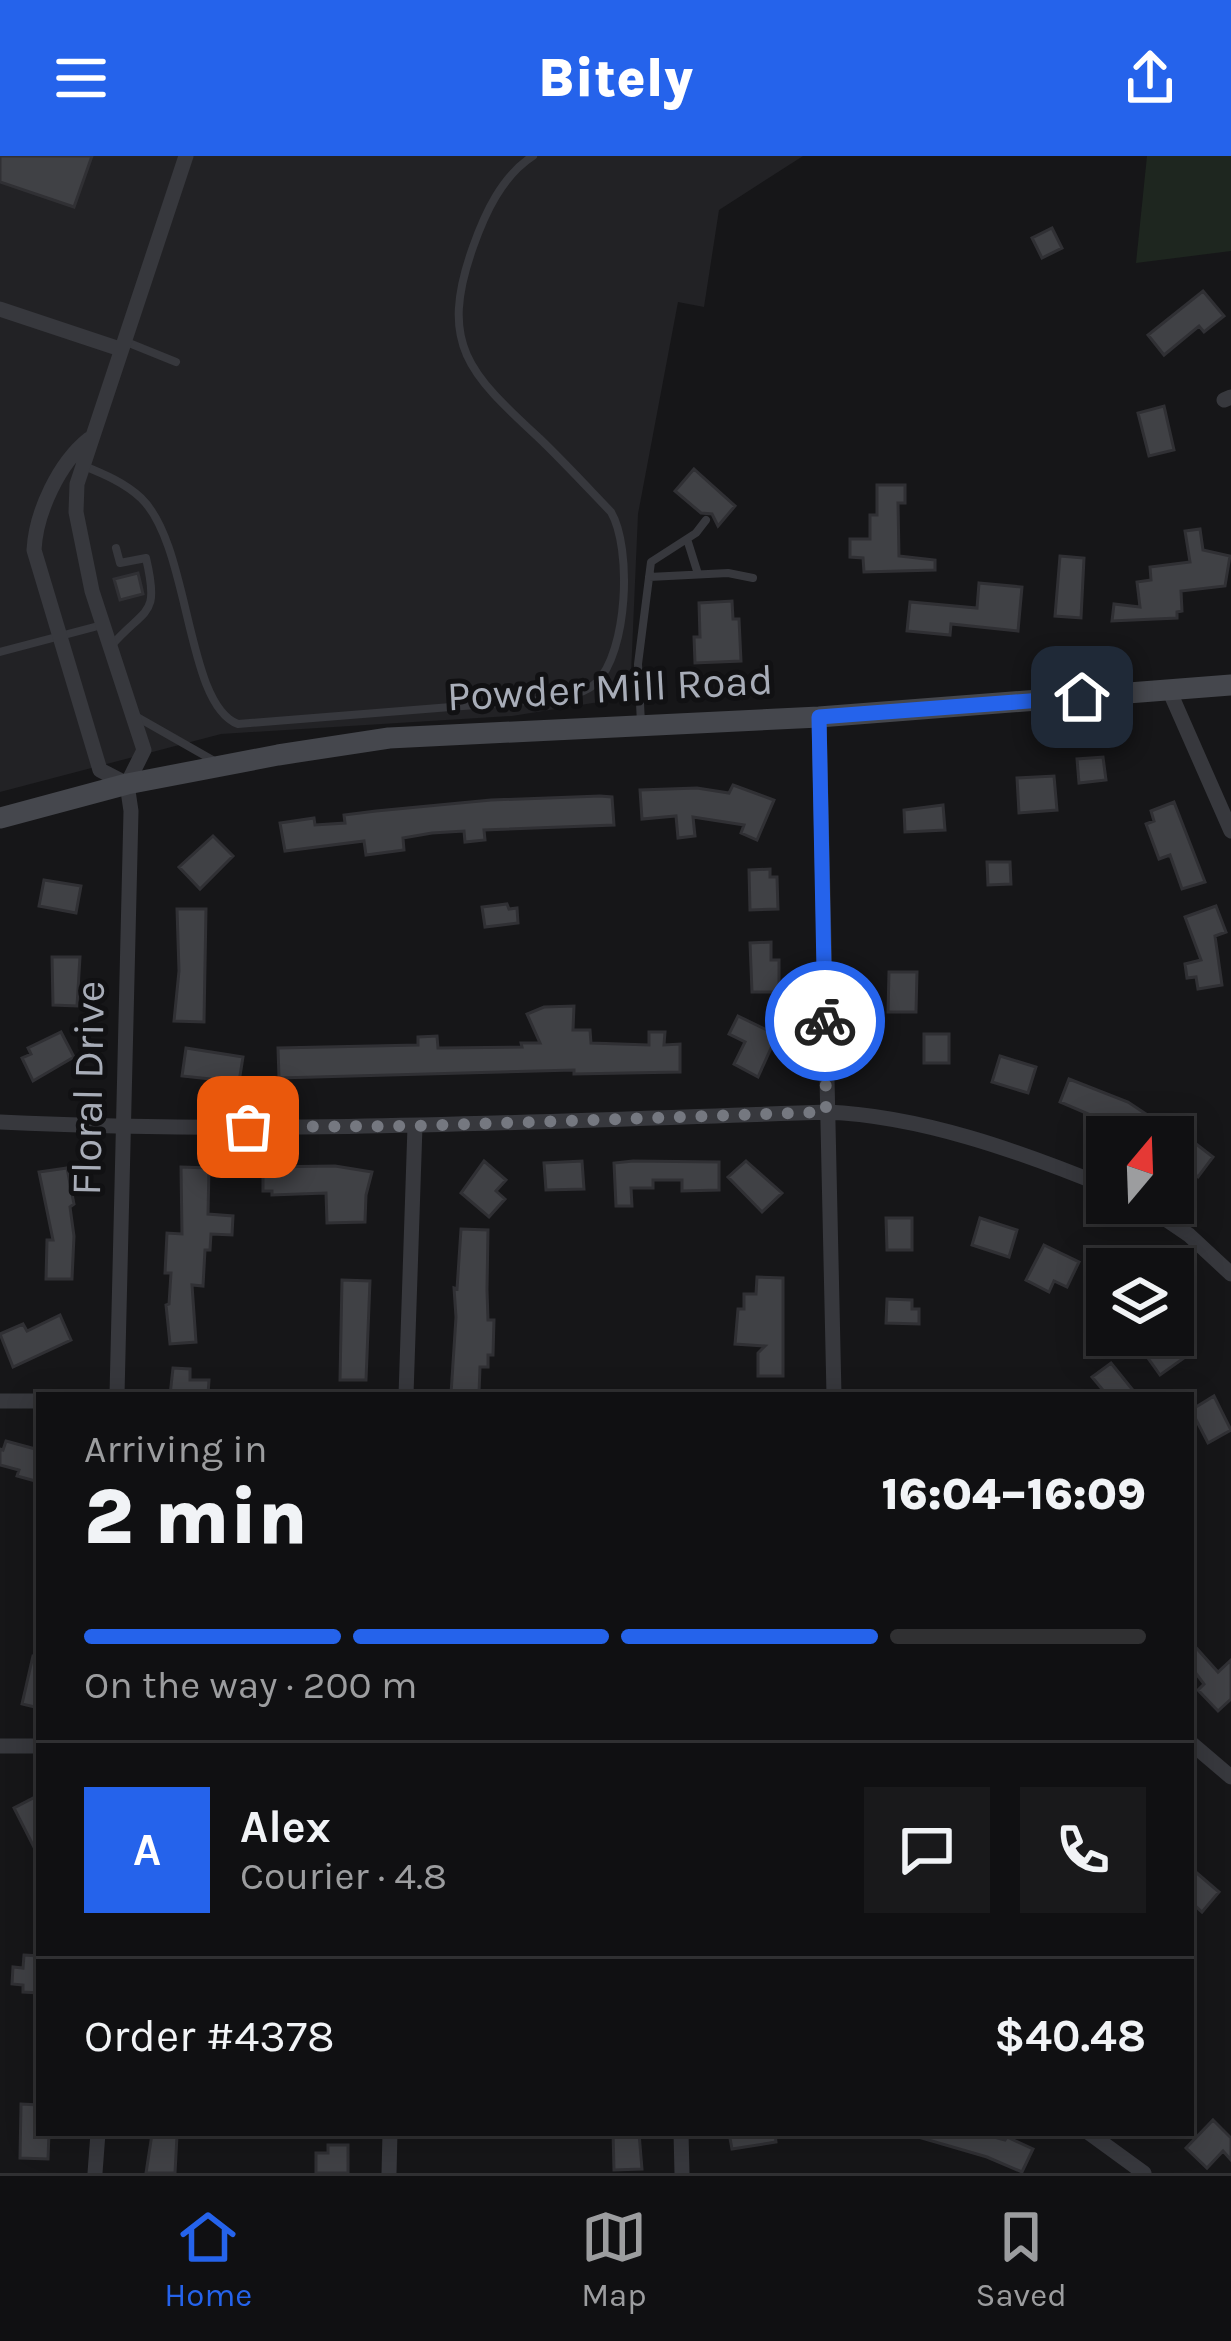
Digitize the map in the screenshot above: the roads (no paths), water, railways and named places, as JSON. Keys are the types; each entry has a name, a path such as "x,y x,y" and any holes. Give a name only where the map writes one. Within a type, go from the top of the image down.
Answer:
{"main road":[{"name":"Powder Mill Road","path":"0,818 127,784 389,738 819,717 1231,685"}],"street":[{"name":"Floral Drive","path":"116,1392 131,820 127,784 145,750 137,717 117,673 76,512 82,466 186,156"},
{"path":"0,309 121,345"},
{"name":"Floral Drive","path":"91,438 68,460 35,536 34,550 100,770 127,784"},
{"path":"1169,690 1231,831"},
{"path":"819,717 834,1392"},
{"path":"0,1122 123,1128 415,1126 873,1114 990,1145 1086,1179"},
{"path":"406,1392 415,1126"},
{"path":"1174,1224 1231,1274"},
{"path":"0,1401 36,1401"},
{"path":"1194,1744 1230,1774"},
{"path":"0,1745 36,1746"},
{"path":"95,2173 98,2136"},
{"path":"389,2173 390,2136"},
{"path":"681,2136 682,2173"},
{"path":"1093,2136 1144,2173"}],"lane":[{"path":"82,466 122,484 156,516 173,554 208,692 228,720 238,724 552,699 589,688 607,669 615,651 624,580 620,527 469,364 457,312 462,278 479,230 512,172 533,156"},
{"path":"121,345 176,362"},
{"path":"641,727 638,664 651,562 706,520"},
{"path":"687,539 698,574"},
{"path":"111,646 142,620 154,594 146,558 120,563 116,548"},
{"path":"649,577 728,573 753,578"},
{"path":"0,652 103,624"},
{"path":"137,717 222,765"}]}
